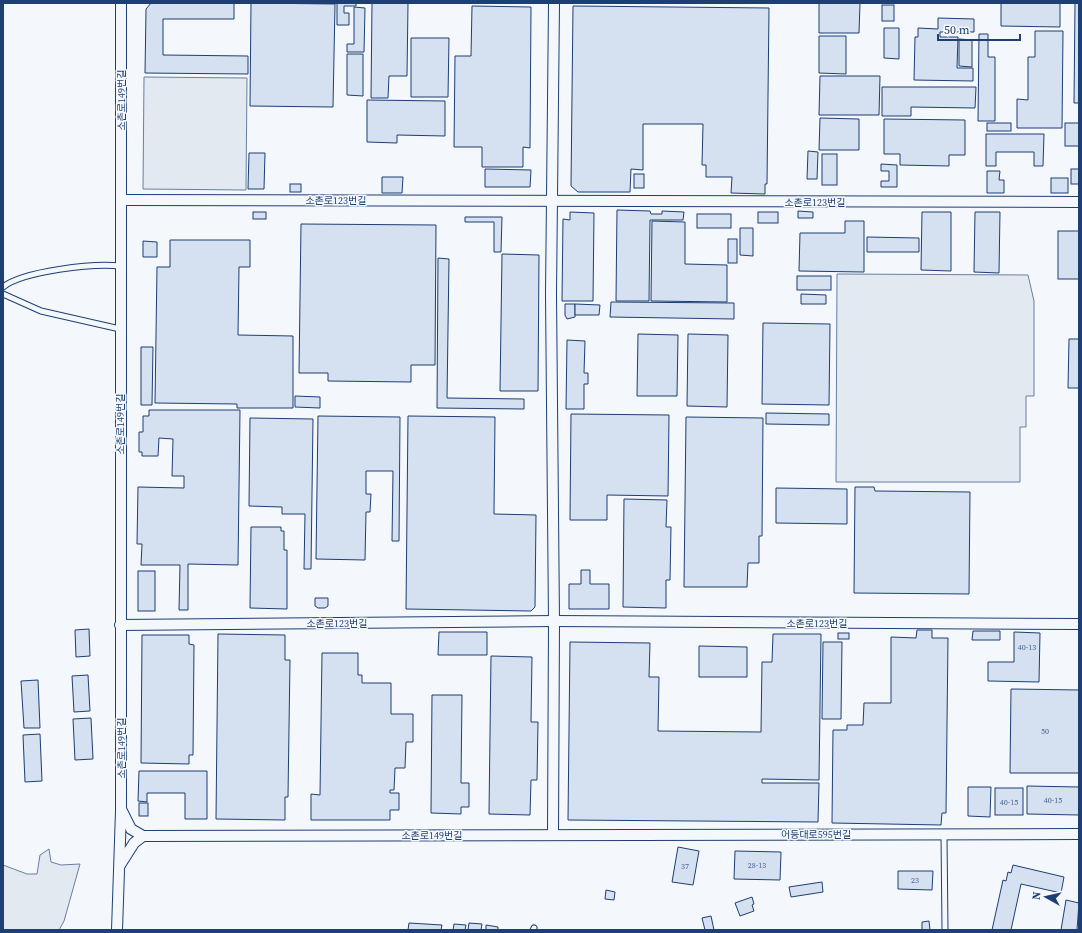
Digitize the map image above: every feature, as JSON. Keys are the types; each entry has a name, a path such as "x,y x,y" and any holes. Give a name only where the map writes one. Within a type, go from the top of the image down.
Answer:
{"street":[{"name":"소촌로149번길","path":"122,3 120,266 121,809 131,829 143,836 553,834"},
{"path":"553,834 554,621 551,201 554,3"},
{"name":"소촌로123번길","path":"121,200 1079,202"},
{"name":"소촌로123번길","path":"120,625 554,621 1079,624"},
{"path":"118,930 121,809"},
{"name":"어등대로595번길","path":"553,834 1079,834"},
{"path":"120,865 134,843 143,836"}],"lane":[{"path":"3,287 10,281 63,269 88,265 120,266"},
{"path":"3,294 41,311 120,329"},
{"path":"944,835 945,930"}],"shaded area":[{"path":"144,77 247,78 246,190 143,189"},
{"path":"837,274 1028,275 1034,301 1034,396 1026,396 1026,427 1020,427 1020,482 836,482"},
{"path":"49,849 51,862 61,865 80,864 64,921 59,930 3,930 3,865 27,874 37,874 40,855"}],"building":[{"path":"151,3 234,3 234,19 163,19 163,55 248,56 248,74 145,73 146,9"},
{"path":"251,3 335,4 333,107 250,106"},
{"path":"337,3 356,3 356,6 344,6 344,13 349,13 349,25 337,25"},
{"path":"372,3 408,3 407,76 389,76 388,98 371,98"},
{"path":"819,3 860,3 859,33 819,33"},
{"path":"1001,3 1060,3 1060,27 1001,26"},
{"path":"1075,3 1079,3 1079,103 1074,103"},
{"path":"882,5 894,5 894,21 882,21"},
{"path":"472,6 531,7 530,148 523,147 523,167 482,167 482,147 454,147 455,56 471,56"},
{"path":"573,6 769,8 767,184 765,184 765,194 731,193 732,177 706,177 706,165 702,165 703,124 643,124 643,170 631,169 630,192 578,192 571,186"},
{"path":"354,7 365,8 364,52 347,52 347,44 354,44"},
{"path":"938,18 974,19 974,32 940,32 940,37 958,37 957,68 973,68 973,81 914,80 915,37 918,37 918,28 938,29"},
{"path":"884,28 899,28 899,59 884,58"},
{"path":"1035,31 1063,31 1062,128 1017,128 1017,99 1028,100 1028,57 1035,57"},
{"path":"979,34 988,34 988,57 995,57 995,121 978,121"},
{"path":"819,36 846,36 846,74 819,73"},
{"path":"411,38 449,38 448,97 411,97"},
{"path":"959,39 972,40 972,67 959,66"},
{"path":"347,54 363,54 363,96 347,95"},
{"path":"820,76 880,76 879,115 819,115"},
{"path":"882,87 976,87 975,108 911,107 911,116 882,116"},
{"path":"367,100 445,101 445,136 397,135 397,143 367,142"},
{"path":"820,118 859,119 859,150 819,150"},
{"path":"884,119 965,120 965,155 949,155 949,166 900,165 900,154 884,154"},
{"path":"987,123 1011,123 1011,131 987,131"},
{"path":"1065,123 1079,123 1079,146 1065,146"},
{"path":"986,134 1044,134 1043,166 1034,166 1034,152 996,152 996,166 986,166"},
{"path":"808,151 818,152 817,179 807,179"},
{"path":"249,153 265,153 264,189 248,189"},
{"path":"822,154 837,154 837,185 822,185"},
{"path":"881,164 897,165 897,187 881,187 881,181 889,181 889,171 881,171"},
{"path":"485,169 531,170 530,187 485,187"},
{"path":"1071,169 1079,169 1079,184 1071,184"},
{"path":"987,171 1000,171 999,180 1004,180 1004,193 987,193"},
{"path":"634,174 644,174 644,188 634,188"},
{"path":"382,177 403,177 402,193 382,193"},
{"path":"1051,178 1068,178 1068,193 1051,193"},
{"path":"290,184 301,184 301,192 290,192"},
{"path":"617,210 650,211 651,214 662,214 662,211 684,212 683,220 650,220 649,301 616,301"},
{"path":"798,211 813,212 813,218 798,218"},
{"path":"253,212 266,212 266,219 253,219"},
{"path":"570,212 594,213 593,301 562,301 563,219 570,220"},
{"path":"758,212 778,212 778,223 758,223"},
{"path":"922,212 951,212 951,271 921,270"},
{"path":"975,212 1000,212 999,273 974,272"},
{"path":"697,214 731,214 731,228 697,228"},
{"path":"465,217 502,217 501,252 494,252 494,222 465,222"},
{"path":"652,221 685,222 685,264 727,265 727,302 651,301"},
{"path":"845,221 864,221 864,272 799,271 800,233 845,233"},
{"path":"301,224 436,225 435,365 411,365 411,382 328,381 328,373 299,373"},
{"path":"740,228 753,228 753,256 740,255"},
{"path":"1058,231 1079,231 1079,279 1058,279"},
{"path":"867,237 919,238 919,252 867,252"},
{"path":"728,239 737,239 737,263 728,263"},
{"path":"170,240 250,240 250,267 239,267 238,335 293,336 293,408 237,408 237,404 155,403 157,267 170,267"},
{"path":"143,241 157,242 157,257 143,257"},
{"path":"502,254 539,255 538,391 500,391"},
{"path":"438,258 449,259 447,398 524,399 524,409 437,408"},
{"path":"797,276 831,276 831,290 797,290"},
{"path":"801,294 826,295 826,304 801,304"},
{"path":"611,302 734,303 734,319 610,317"},
{"path":"565,304 575,304 575,317 567,319 565,315"},
{"path":"575,304 600,305 599,315 575,315"},
{"path":"763,323 830,324 829,405 762,404"},
{"path":"638,334 678,335 677,396 637,396"},
{"path":"688,334 728,335 727,407 687,406"},
{"path":"1069,339 1079,339 1079,388 1068,388"},
{"path":"567,340 585,341 584,373 588,373 588,384 584,384 584,409 566,409"},
{"path":"141,347 153,347 152,405 141,405"},
{"path":"295,396 320,397 320,408 295,407"},
{"path":"149,410 240,410 238,565 188,564 188,610 179,610 180,565 141,565 142,544 137,544 138,487 184,488 184,476 172,476 173,439 159,438 158,456 142,456 142,452 139,452 139,432 143,432 143,416 149,416"},
{"path":"766,413 829,414 829,425 766,424"},
{"path":"571,414 669,415 668,496 607,495 607,520 570,520"},
{"path":"318,416 400,417 399,541 392,541 393,471 366,471 366,494 371,494 370,512 366,512 365,560 316,559"},
{"path":"408,416 495,417 494,514 536,515 535,607 531,611 406,609"},
{"path":"686,417 763,418 762,536 759,536 759,563 748,563 747,587 684,587"},
{"path":"250,418 313,419 311,569 304,569 305,514 282,514 282,507 249,506"},
{"path":"855,487 874,487 875,491 970,492 969,594 854,593"},
{"path":"776,488 847,489 847,524 776,523"},
{"path":"624,499 667,500 666,527 671,527 670,580 666,580 666,608 623,607"},
{"path":"251,527 281,527 281,531 284,531 284,550 287,550 287,609 250,608"},
{"path":"581,570 590,570 590,584 609,584 609,609 569,609 569,584 581,584"},
{"path":"138,571 155,571 155,611 138,611"},
{"path":"315,598 328,598 328,606 325,608 318,608 315,606"},
{"path":"89,629 90,656 76,657 75,630"},
{"path":"917,630 932,630 932,638 948,638 946,813 942,813 941,825 832,823 833,730 847,730 847,725 863,725 864,703 891,703 891,637 916,638"},
{"path":"973,631 1000,631 1000,640 972,640"},
{"path":"439,632 487,632 487,655 438,655"},
{"path":"1014,632 1040,633 1039,682 988,681 988,662 1014,662"},
{"path":"838,633 849,633 849,639 838,639"},
{"path":"218,634 285,635 285,660 290,660 288,797 285,797 285,820 216,819"},
{"path":"773,634 821,634 819,780 762,779 762,783 819,783 818,822 568,820 570,642 650,643 649,677 659,677 658,731 761,732 762,662 772,662"},
{"path":"142,635 189,635 189,644 194,645 193,755 189,755 189,764 141,763"},
{"path":"823,642 842,642 841,719 822,719"},
{"path":"699,646 747,647 747,677 699,677"},
{"path":"322,653 358,653 358,675 362,675 362,683 391,683 391,714 413,714 413,742 406,742 405,768 395,768 394,790 390,790 390,793 399,793 399,810 390,810 390,820 311,820 311,794 320,795"},
{"path":"491,656 532,657 531,722 538,722 537,780 531,780 530,815 489,814"},
{"path":"88,675 90,711 74,712 72,676"},
{"path":"38,680 40,728 24,728 21,681"},
{"path":"1011,689 1079,690 1079,773 1010,773"},
{"path":"432,695 462,695 461,783 469,783 469,807 461,807 461,814 431,813"},
{"path":"91,718 93,759 75,760 73,719"},
{"path":"40,734 42,781 25,782 23,735"},
{"path":"139,771 207,771 207,819 185,819 185,793 147,793 147,802 138,801"},
{"path":"1027,786 1079,787 1079,815 1027,814"},
{"path":"968,787 991,787 990,817 968,816"},
{"path":"995,788 1023,788 1023,815 995,815"},
{"path":"139,803 148,803 148,816 139,816"},
{"path":"678,847 699,851 693,885 672,882"},
{"path":"735,851 781,852 780,880 734,879"},
{"path":"1013,865 1064,877 1061,893 1021,884 1011,930 992,930 1003,880 1006,881 1008,872 1011,873"},
{"path":"898,871 933,871 932,890 898,889"},
{"path":"822,882 823,892 791,897 789,887"},
{"path":"606,890 615,892 614,900 605,899"},
{"path":"752,897 754,911 740,916 735,903"},
{"path":"1066,900 1079,903 1077,930 1061,930"},
{"path":"711,916 714,930 705,930 702,918"},
{"path":"929,921 930,930 922,930 922,922"},
{"path":"409,923 442,925 441,930 408,930"},
{"path":"469,923 482,924 481,930 468,930"},
{"path":"454,924 466,925 465,930 453,930"},
{"path":"486,925 498,927 498,930 486,930"}]}
